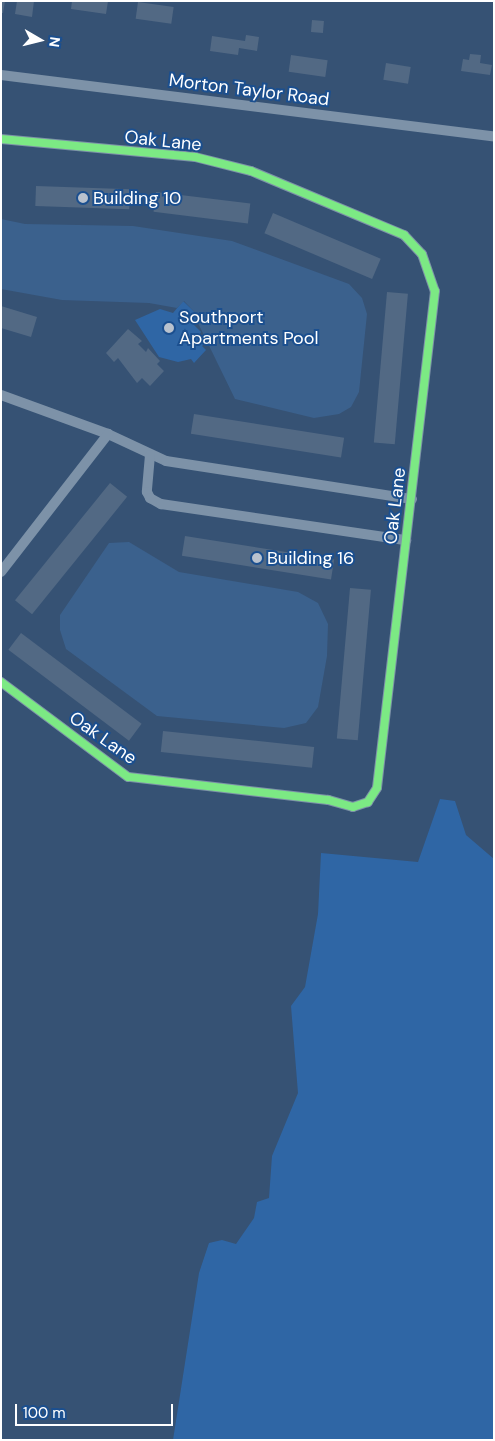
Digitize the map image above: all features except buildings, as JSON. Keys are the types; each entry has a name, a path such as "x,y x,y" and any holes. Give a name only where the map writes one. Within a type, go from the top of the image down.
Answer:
{"street":[{"name":"Morton Taylor Road","path":"1,75 494,136"},
{"name":"Oak Lane","path":"1,139 195,157 242,169 394,230 413,243 428,266 435,291 412,499 377,788 374,796 361,805 353,807 328,800 128,777 1,682"},
{"name":"Oak Lane","path":"1,395 108,434 166,461 412,499"},
{"path":"1,572 108,434"},
{"name":"Oak Lane","path":"150,455 147,492 150,498 161,504 406,540"}],"shaded area":[{"path":"1,219 25,224 133,226 232,241 349,284 362,298 367,314 359,392 351,407 339,414 314,418 235,399 197,321 199,317 184,301 177,308 149,303 62,300 1,289"},
{"name":"Southport Apartments Pool","path":"183,301 200,317 193,324 201,332 198,336 205,343 202,346 206,350 194,363 191,359 178,362 159,357 135,320 160,309 173,313"},
{"path":"129,542 179,572 298,592 318,603 328,624 327,656 318,707 306,723 284,728 157,716 66,649 60,630 60,615 109,543"},
{"path":"440,799 455,801 466,835 494,859 494,1440 173,1440 199,1273 209,1243 222,1240 236,1244 254,1218 257,1202 269,1198 272,1156 298,1093 291,1006 305,987 318,914 321,853 418,862"}],"cycle path":[{"path":"1,139 195,157 251,171 404,235 422,254 435,291 377,788 368,802 353,807 328,800 128,777 1,682"}],"place":[{"name":"Building 10","path":"83,198"},
{"name":"Southport Apartments Pool","path":"169,328"},
{"name":"Building 16","path":"257,558"}]}
